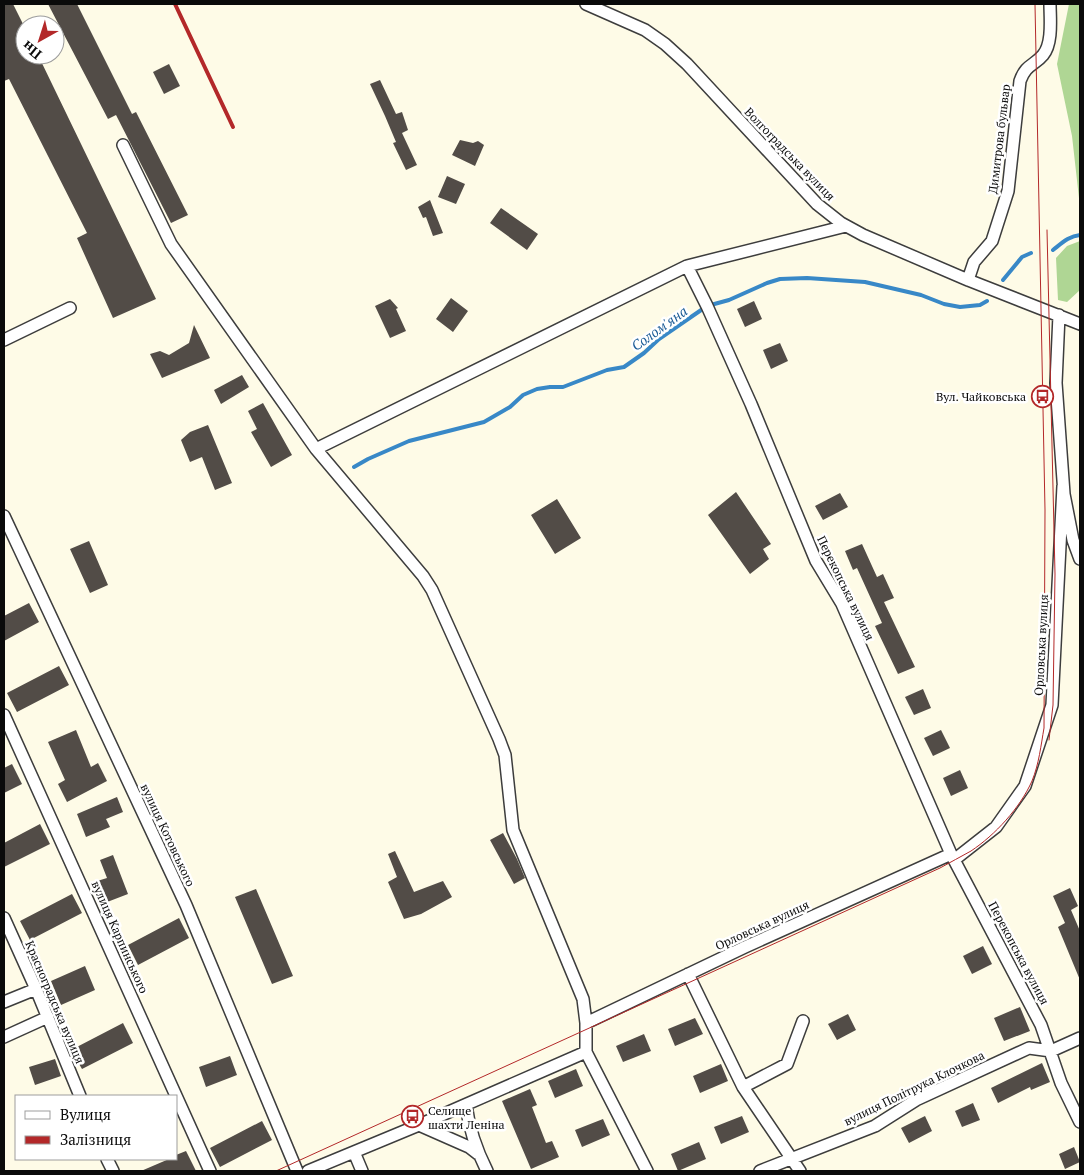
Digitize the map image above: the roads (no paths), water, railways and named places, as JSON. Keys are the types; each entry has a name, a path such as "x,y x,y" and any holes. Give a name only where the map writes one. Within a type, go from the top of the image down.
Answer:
{"street":[{"name":"Волгоградська вулиця","path":"586,4 645,30 665,44 687,64 817,204 846,226 968,280 1080,324"},
{"name":"Димитрова бульвар","path":"968,280 974,262 992,241 997,231 1008,191 1020,81 1027,67 1042,56 1047,49 1050,4"},
{"path":"123,145 171,244 316,449 424,576 432,590 505,755 513,830 583,999 586,1023 586,1052 647,1171"},
{"path":"316,449 687,266 846,226"},
{"name":"Перекопська вулиця","path":"687,266 752,404 816,561 842,604 952,857 1041,1025 1062,1084 1080,1122"},
{"path":"4,340 70,308"},
{"path":"1059,315 1056,383 1063,486 1073,540 1080,559"},
{"name":"Орловська вулиця","path":"586,1023 745,947 952,857 996,827 1025,786 1052,705 1063,486"},
{"name":"вулиця Котовського","path":"4,516 186,905 297,1171"},
{"name":"вулиця Карпинського","path":"4,715 176,1095"},
{"name":"Красноградська вулиця","path":"4,918 36,988 80,1095"},
{"path":"688,974 743,1087 800,1171"},
{"path":"4,1002 36,988"},
{"path":"4,1037 48,1017"},
{"path":"743,1087 787,1064 803,1021"},
{"path":"1051,1052 1080,1038"},
{"name":"вулиця Політрука Клочкова","path":"760,1171 875,1126 916,1100 1029,1048 1051,1052"},
{"path":"308,1171 466,1105 586,1052"},
{"name":"вулиця Карпинського","path":"178,1100 210,1171"},
{"path":"466,1105 468,1124 478,1154 487,1171"},
{"path":"419,1125 469,1147 478,1154"},
{"path":"354,1152 362,1171"}],"waterway":[{"path":"1053,250 1069,238 1080,235"},
{"name":"Солом'яна","path":"1003,280 1022,257 1031,253"},
{"name":"Солом'яна","path":"354,467 409,441 484,422 510,407 523,395 537,389 563,387 607,370 624,367 644,353 659,339 707,306 729,300 780,279 807,278 865,282 921,295 944,304 960,307 980,305 987,301"}],"tram line":[{"path":"276,1171 940,868 980,845 1006,820 1021,801 1034,775 1044,728 1045,510 1035,4"},
{"path":"1047,230 1055,574 1053,705 1049,740"}],"railway":[{"path":"175,4 233,127"}],"place":[{"name":"Вул. Чайковська","path":"1042,396"},
{"name":"Селище шахти Леніна","path":"412,1117"}]}
